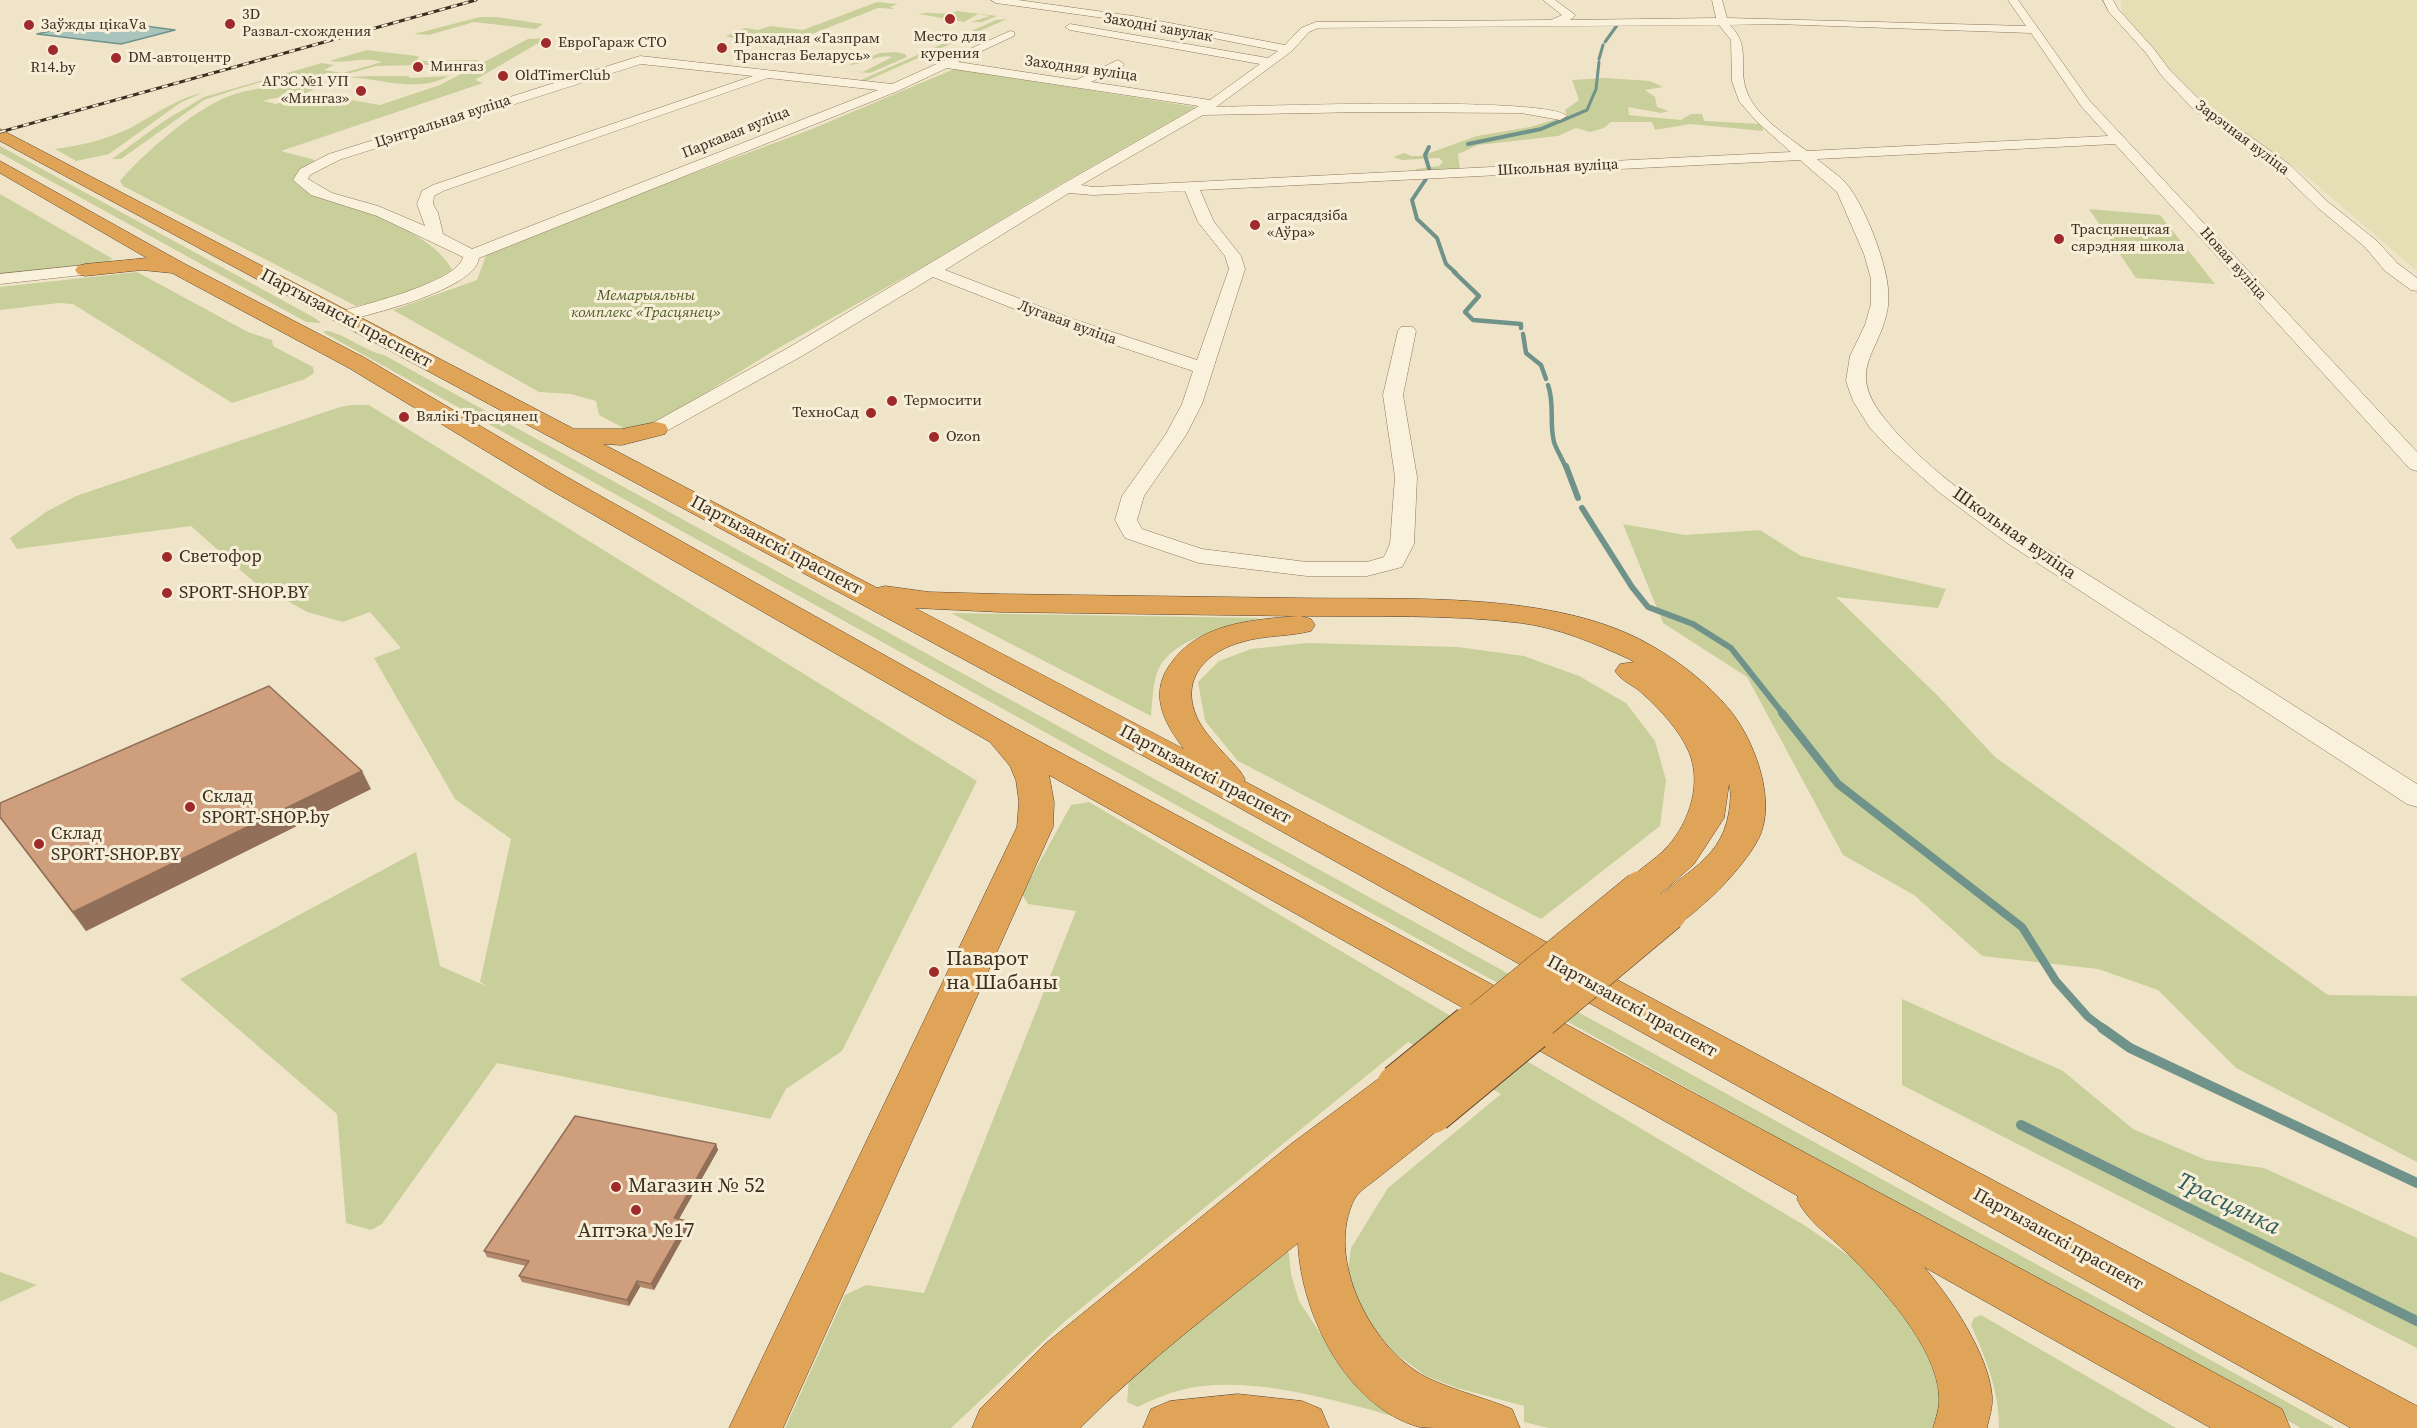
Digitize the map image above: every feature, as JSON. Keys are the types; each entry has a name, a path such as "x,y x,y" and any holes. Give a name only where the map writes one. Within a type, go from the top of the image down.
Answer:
{"highway":[{"name":"Партызанскі праспект","path":"0,134 342,318 635,471 1241,794 2404,1428"},
{"name":"Партызанскі праспект","path":"0,166 177,267 300,332 432,407 585,499 997,732 2263,1428"},
{"path":"85,270 118,259 131,249 134,243"},
{"path":"85,270 153,263 177,267"},
{"path":"300,332 342,318"},
{"path":"567,435 622,437 656,429"},
{"path":"635,471 641,445 656,429"},
{"path":"858,590 929,601 1428,609 1522,614 1589,630 1640,652 1684,683 1717,716 1737,752 1749,793 1744,831 1715,873 1655,901 1415,1099 1338,1183 1090,1381 1042,1428"},
{"path":"1241,794 1195,742 1177,709 1175,681 1189,658 1211,641 1251,630 1351,623 1496,627 1563,640 1614,660 1654,686 1684,719 1706,752 1712,779 1706,818 1681,855 1655,901"},
{"path":"756,1428 1035,827 1038,801 1031,772 1018,752 997,732"},
{"path":"999,1428 1063,1361 1307,1158 1415,1099"},
{"path":"1758,1149 1843,1217 1885,1258 1926,1307 1953,1357 1965,1393 1960,1428"},
{"path":"1338,1183 1321,1226 1323,1261 1335,1310 1356,1345 1381,1375 1413,1399 1493,1428"},
{"path":"1170,1428 1238,1420 1302,1428"}],"street":[{"path":"996,0 1133,19 1288,49"},
{"path":"1548,0 1572,19"},
{"name":"Школьная вуліца","path":"1717,0 1722,12 1722,21 1735,35 1739,90 1745,100 1802,155 1842,188 1880,278 1877,317 1858,359 1856,382 1864,405 1884,430 1917,464 2014,538 2417,797"},
{"name":"Новая вуліца","path":"2013,0 2074,90 2417,465"},
{"name":"Зарэчная вуліца","path":"2108,0 2113,10 2150,51 2165,72 2198,106 2284,167 2323,205 2371,244 2391,267 2417,286"},
{"path":"1334,23 1357,11"},
{"path":"656,429 795,352 1066,188 1206,108 1271,62 1288,49 1308,28 1316,25 1549,22 1572,19 1833,22 2032,30"},
{"name":"Заходні завулак","path":"1063,26 1271,62"},
{"name":"Паркавая вуліца","path":"471,255 894,88 1010,34"},
{"name":"Цэнтральная вуліца","path":"471,255 435,234 306,186 300,180 306,172 334,157 640,60 894,88"},
{"path":"1075,85 1118,63"},
{"name":"Заходняя вуліца","path":"945,64 1206,108 1511,108 1560,116"},
{"name":"Цэнтральная вуліца","path":"435,234 430,213 425,204 427,194 438,188 771,74"},
{"path":"1802,155 2119,140"},
{"name":"Школьная вуліца","path":"1191,187 1802,155"},
{"path":"1066,188 1093,191 1191,187 1206,222 1215,236 1234,256 1237,264 1205,369 1184,420 1133,496 1126,520 1134,533 1199,556 1307,569 1367,569 1394,562 1402,544 1406,477 1393,395 1407,331"},
{"path":"342,318 455,277 470,264 471,255"},
{"path":"0,279 85,270"},
{"name":"Лугавая вуліца","path":"932,271 1064,322 1205,369"}],"shaded area":[{"path":"2121,0 2417,0 2417,271 2303,173 2189,95 2122,13"}],"green space":[{"path":"877,2 898,4 890,7 895,9 878,8 789,43 752,40 745,42 726,36 745,28 758,30 770,26 803,30"},
{"path":"957,11 997,16 982,22 971,22 990,16 978,14 964,22 919,14"},
{"path":"480,17 497,17 543,24 536,29 474,22 429,35 414,34"},
{"path":"1007,19 866,81 861,80 996,20"},
{"path":"547,38 475,80 483,83 281,151 315,160 295,177 295,182 374,213 406,230 429,244 452,270 418,288 394,297 356,306 123,186 120,181 152,148 178,127 216,102 237,93 272,87 307,85 313,86 314,89 302,94 263,101 276,104 311,93 380,105 440,85 528,39"},
{"path":"367,50 417,56 419,57 416,61 479,60 454,73 439,73 464,64 377,66 347,74 271,79 204,100 121,159 112,159 164,121 204,97 322,63 334,65 324,70 343,73 382,62 375,60 329,61"},
{"path":"880,53 905,54 907,57 870,73 845,71 863,72 892,57 886,56 848,65"},
{"name":"Мемарыяльны комплекс «Трасцянец»","path":"954,69 1196,107 1052,189 926,265 775,350 662,420 631,432 599,415 596,401 571,394 539,392 393,310 477,280 488,250 812,129"},
{"path":"409,76 409,78 449,76 437,81 415,84 329,78"},
{"path":"1605,78 1650,81 1663,87 1645,90 1655,97 1657,107 1669,111 1661,113 1628,107 1629,115 1681,120 1691,114 1702,114 1704,121 1762,124 1763,131 1690,124 1655,130 1652,122 1611,122 1604,128 1590,132 1576,128 1558,136 1478,145 1458,154 1460,170 1418,172 1416,169 1439,166 1443,162 1439,158 1402,160 1393,157 1404,153 1421,156 1477,136 1530,127 1567,116 1565,110 1579,100 1572,80"},
{"path":"204,92 180,103 109,154 76,161 55,149 104,139 132,127 175,103"},
{"path":"0,146 321,323 306,322 0,153"},
{"path":"0,194 113,259 99,264 0,276"},
{"path":"2089,209 2160,215 2215,284 2136,278"},
{"path":"137,272 248,332 272,340 273,346 313,367 314,373 305,379 232,403 73,304 59,303 0,310 0,287"},
{"path":"323,332 384,355 2334,1428 2301,1428"},
{"path":"369,405 977,781 842,1051 786,1089 770,1119 497,1063 382,1224 371,1230 346,1223 337,1114 180,979 416,852 440,966 488,987 480,982 511,839 455,799 374,658 401,648 370,612 343,622 307,612 254,582 191,526 17,549 10,538 46,512 76,496 340,407"},
{"path":"1623,524 1685,535 1760,530 1801,556 1946,589 1938,608 1836,597 1937,695 1995,757 2328,995 2417,996 2417,1162 2236,1068 2158,990 2098,969 1982,956 1914,895 1843,855 1747,677 1663,623"},
{"path":"951,613 1260,618 1197,637 1166,658 1158,670 1151,716"},
{"path":"1307,643 1458,647 1524,656 1579,676 1626,703 1655,741 1666,780 1660,826 1541,919 1238,761 1205,721 1198,682 1219,661 1251,649"},
{"path":"1089,802 1804,1225 1868,1269 1912,1313 1944,1394 1939,1428 1549,1428 1524,1422 1524,1406 1457,1388 1426,1376 1396,1354 1375,1330 1353,1298 1347,1278 1351,1248 1388,1188 1501,1094 1408,1042 1063,1323 951,1428 785,1428 845,1295 866,1285 924,1293 1076,911 1028,904 1022,894 1071,805"},
{"path":"1902,999 2063,1071 2133,1129 2206,1160 2264,1168 2417,1238 2417,1348 1902,1085"},
{"path":"1283,1250 1289,1253 1291,1274 1299,1301 1335,1356 1462,1428 1437,1428 1321,1397 1260,1387 1203,1386 1169,1394 1138,1407 1127,1402 1129,1377"},
{"path":"0,1272 37,1285 0,1302"},
{"path":"1981,1315 2176,1428 1999,1428 1994,1388 1971,1325 1974,1318"}],"water":[{"path":"99,20 175,30 121,44 37,34"}],"building":[{"name":"Склад SPORT-SHOP.by","path":"269,686 362,771 73,912 0,817 0,803"},
{"name":"Магазин № 52","path":"575,1116 716,1144 674,1218 687,1221 651,1284 637,1281 627,1300 519,1276 529,1261 484,1251"}],"waterway":[{"path":"1605,42 1618,24"},
{"path":"1599,59 1603,45"},
{"path":"1561,121 1587,110 1596,89 1599,62"},
{"path":"1468,144 1541,129 1565,119"},
{"path":"1429,147 1425,155 1430,172"},
{"path":"1426,179 1412,200 1417,219 1437,238 1446,264 1456,273"},
{"path":"1454,272 1479,296 1465,312 1473,320 1521,324 1521,328"},
{"path":"1523,334 1526,353 1541,365 1546,379"},
{"path":"1548,385 1554,442 1566,468"},
{"path":"1566,466 1578,498"},
{"path":"1582,508 1632,587 1648,607 1693,624 1731,648 1784,715"},
{"path":"1782,713 1838,784 2022,927 2056,981 2088,1017 2104,1029"},
{"path":"2102,1028 2130,1048 2417,1183"},
{"name":"Трасцянка","path":"2021,1125 2417,1321"}],"railway":[{"path":"0,132 476,0"}],"place":[{"name":"Место для курения","path":"950,19"},
{"name":"3D Развал-схождения","path":"230,24"},
{"name":"Заўжды цікаVа","path":"29,25"},
{"name":"ЕвроГараж СТО","path":"546,43"},
{"name":"Прахадная «Газпрам Трансгаз Беларусь»","path":"722,48"},
{"name":"R14.by","path":"53,50"},
{"name":"DM-автоцентр","path":"116,58"},
{"name":"Мингаз","path":"418,67"},
{"name":"OldTimerClub","path":"503,76"},
{"name":"АГЗС №1 УП «Мингаз»","path":"361,91"},
{"name":"аграсядзіба «Аўра»","path":"1255,225"},
{"name":"Трасцянецкая сярэдняя школа","path":"2059,239"},
{"name":"Термосити","path":"892,401"},
{"name":"ТехноСад","path":"871,413"},
{"name":"Вялікі Трасцянец","path":"404,417"},
{"name":"Ozon","path":"934,437"},
{"name":"Светофор","path":"167,557"},
{"name":"SPORT-SHOP.BY","path":"167,593"},
{"name":"Склад SPORT-SHOP.by","path":"190,807"},
{"name":"Склад SPORT-SHOP.BY","path":"39,844"},
{"name":"Паварот на Шабаны","path":"934,972"},
{"name":"Магазин № 52","path":"616,1187"},
{"name":"Аптэка №17","path":"636,1210"}]}
